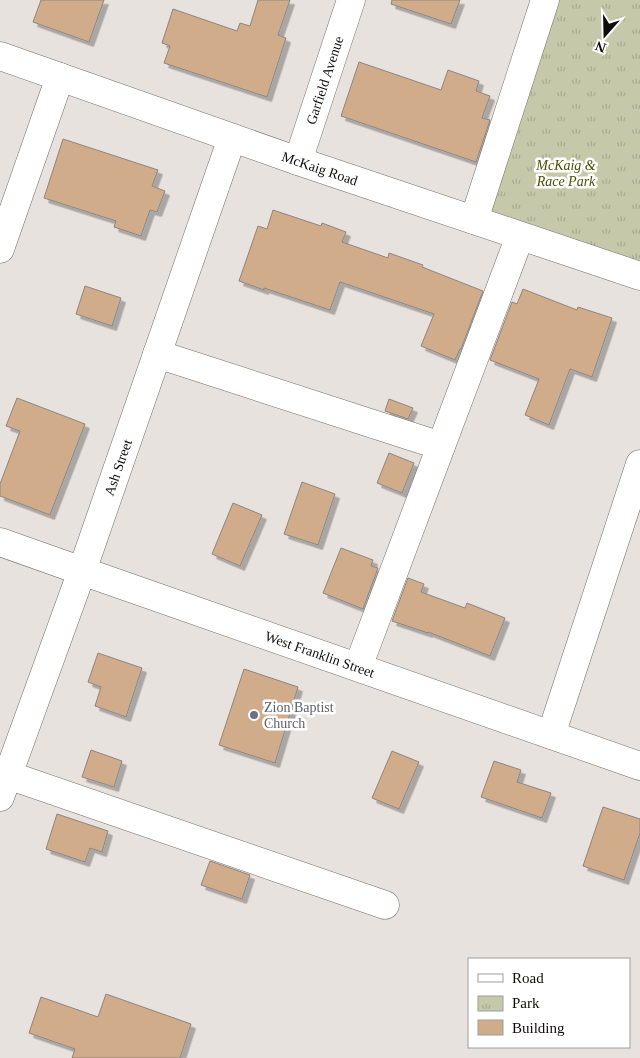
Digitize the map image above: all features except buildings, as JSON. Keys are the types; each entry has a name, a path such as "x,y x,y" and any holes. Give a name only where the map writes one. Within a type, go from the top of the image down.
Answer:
{"street":[{"name":"Garfield Avenue","path":"298,162 351,0"},
{"path":"474,220 536,2"},
{"name":"McKaig Road","path":"0,56 298,162 640,276"},
{"path":"0,249 60,77"},
{"name":"Ash Street","path":"4,786 82,571 232,138"},
{"path":"358,668 520,236"},
{"path":"157,354 441,446"},
{"path":"551,735 640,464"},
{"name":"West Franklin Street","path":"0,542 640,766"},
{"path":"4,786 385,905"}],"green space":[{"name":"McKaig & Race Park","path":"545,0 640,0 640,275 474,220"}],"place":[{"name":"Zion Baptist Church","path":"254,715"}]}
